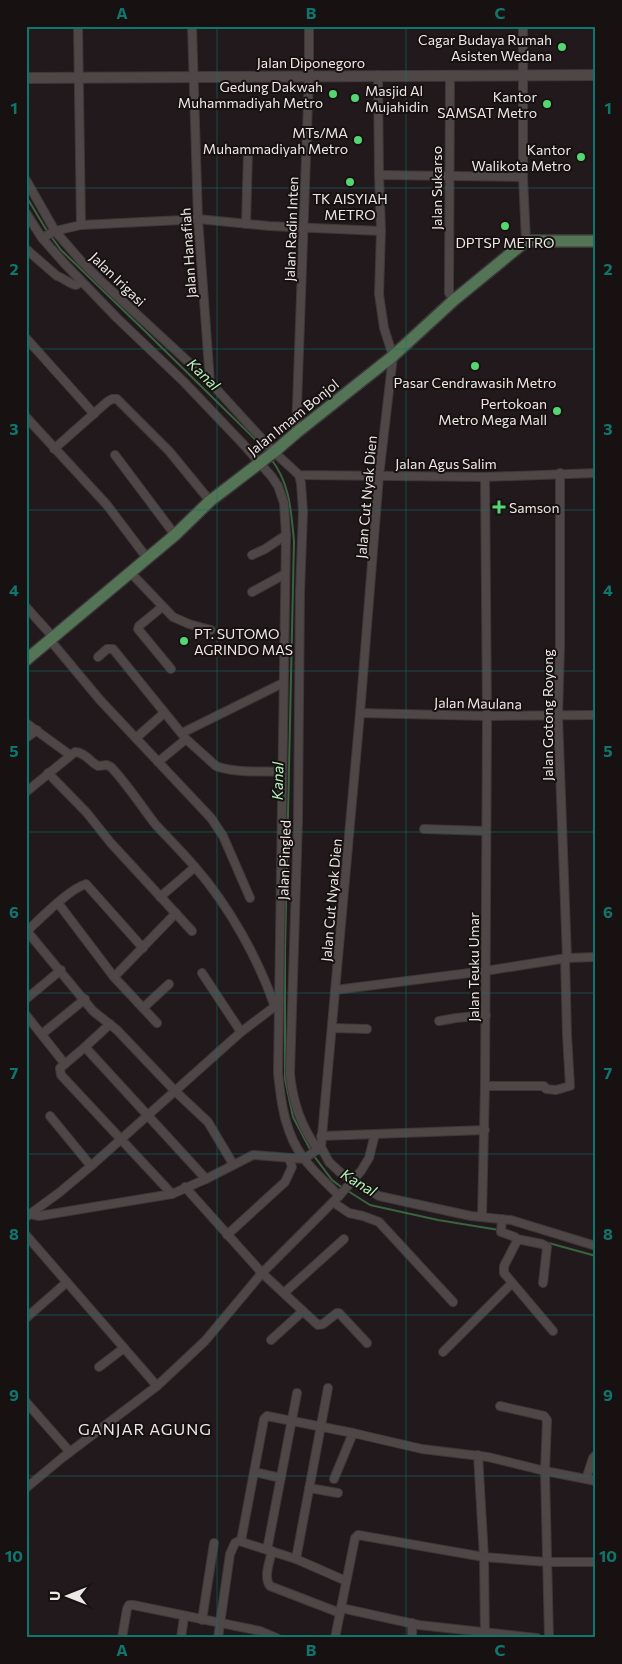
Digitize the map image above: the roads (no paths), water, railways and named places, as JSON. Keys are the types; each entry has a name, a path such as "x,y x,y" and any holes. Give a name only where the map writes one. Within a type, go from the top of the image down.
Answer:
{"main road":[{"path":"526,242 596,241"},
{"name":"Jalan Imam Bonjol","path":"26,660 175,535 210,501 393,356 454,300 526,242"}],"street":[{"path":"78,26 81,225"},
{"name":"Jalan Hanafiah","path":"192,26 198,219 210,382"},
{"name":"Jalan Radin Inten","path":"296,432 309,75 309,26"},
{"path":"523,26 523,177 526,242"},
{"name":"Jalan Diponegoro","path":"26,78 309,75 596,75"},
{"path":"378,75 381,231 379,294 386,333 393,356"},
{"name":"Jalan Sukarso","path":"450,75 449,293 454,300"},
{"path":"246,224 248,153"},
{"path":"379,175 523,177"},
{"name":"Jalan Irigasi","path":"26,180 54,231 102,282 210,382"},
{"path":"26,212 43,238 81,282 184,382 261,462 278,486 284,503 286,535 277,1005 278,1073 288,1130 305,1158 341,1194"},
{"path":"43,238 54,231 81,225 198,219 303,228 381,231"},
{"path":"26,249 57,276 62,277 73,285 81,282"},
{"path":"26,338 94,414"},
{"name":"Jalan Cut Nyak Dien","path":"318,1150 332,1028 379,476 393,356"},
{"path":"210,382 274,452 299,475"},
{"path":"54,448 110,400 119,400 169,451 210,501"},
{"path":"26,417 107,505 147,558"},
{"path":"115,456 175,535"},
{"name":"Jalan Gotong Royong","path":"485,1086 544,1086 546,1089 556,1090 570,1086 558,716 560,473"},
{"name":"Jalan Agus Salim","path":"299,475 485,477 596,473"},
{"name":"Jalan Pingled","path":"299,475 303,512 300,592 298,820 290,1074 298,1114 318,1150"},
{"name":"Jalan Teuku Umar","path":"482,1217 486,1015 487,716 485,477"},
{"path":"252,556 286,535"},
{"path":"130,572 173,617 210,630"},
{"path":"252,592 285,574"},
{"path":"26,607 100,700 194,799 219,829 250,898"},
{"path":"162,607 139,626 138,630 171,669"},
{"path":"98,657 107,649 113,650 184,736 216,766 221,768 282,772"},
{"path":"158,762 184,736 283,683"},
{"path":"136,738 164,713"},
{"name":"Jalan Maulana","path":"360,713 487,716 596,715"},
{"path":"26,723 70,755"},
{"path":"26,738 37,730"},
{"path":"26,792 70,755 78,752 98,766 107,765 111,767 156,824 195,867 229,913 277,1005"},
{"path":"48,773 88,813 110,842 192,931"},
{"path":"424,829 486,831"},
{"path":"160,897 195,867"},
{"path":"142,948 87,885 83,885 58,903 27,931 100,1018 110,1024 125,1038 175,1091 208,1122 233,1164"},
{"path":"58,903 114,976 157,1023"},
{"path":"114,976 176,913"},
{"path":"335,990 485,971 566,958 596,957"},
{"path":"26,999 61,970"},
{"path":"202,973 241,1032"},
{"path":"143,1008 169,984"},
{"path":"42,1034 84,999"},
{"path":"28,1216 90,1166 241,1032 277,1005"},
{"path":"26,1015 65,1064"},
{"path":"439,1021 486,1015"},
{"path":"110,1024 59,1070 61,1075 172,1194"},
{"path":"332,1028 367,1030"},
{"path":"85,1047 206,1179"},
{"path":"50,1116 90,1166"},
{"path":"321,1136 485,1130"},
{"path":"26,1488 157,1386 206,1341 262,1274 341,1194 361,1171 369,1158 374,1134"},
{"path":"28,1216 39,1216 172,1194 253,1155 305,1158 318,1150 351,1183 379,1196 471,1216 525,1224 596,1246"},
{"path":"227,1235 285,1182 292,1167 289,1158"},
{"path":"185,1188 262,1274 320,1325 339,1313 367,1343"},
{"path":"333,1202 349,1213 379,1222 453,1302"},
{"path":"502,1220 501,1231 517,1239 542,1244 547,1247 543,1283"},
{"path":"26,1235 157,1386"},
{"path":"284,1293 344,1238"},
{"path":"517,1239 503,1271 553,1331"},
{"path":"26,1250 34,1244"},
{"path":"26,1318 67,1282"},
{"path":"443,1352 512,1283"},
{"path":"271,1340 303,1310"},
{"path":"99,1367 124,1348"},
{"path":"296,1559 328,1388"},
{"path":"297,1393 281,1478 266,1578 267,1583 270,1586 341,1611 486,1635 537,1638"},
{"path":"26,1402 70,1452"},
{"path":"500,1406 546,1417 548,1638"},
{"path":"241,1541 265,1417 269,1416 353,1432 422,1449 478,1455 596,1481"},
{"path":"334,1479 353,1432"},
{"path":"478,1455 486,1635"},
{"path":"586,1479 593,1458 596,1455"},
{"path":"254,1472 281,1478"},
{"path":"309,1488 338,1494"},
{"path":"336,1638 355,1538 358,1535 484,1557 547,1562 596,1562"},
{"path":"218,1638 230,1554 235,1543 241,1541 296,1559 346,1581"},
{"path":"202,1620 214,1543"},
{"path":"122,1638 129,1605 220,1623 277,1638"},
{"path":"182,1638 184,1616"},
{"path":"412,1623 412,1638"}],"waterway":[{"name":"Kanal","path":"26,196 47,231"},
{"name":"Kanal","path":"50,235 61,250 267,453"},
{"name":"Kanal","path":"271,459 286,488 294,541 285,950 285,1079 293,1117 311,1151"},
{"name":"Kanal","path":"314,1156 332,1180 344,1189"},
{"name":"Kanal","path":"348,1191 370,1205 438,1220 499,1230"},
{"name":"Kanal","path":"545,1242 596,1256"}],"place":[{"name":"Cagar Budaya Rumah Asisten Wedana","path":"562,47"},
{"name":"Gedung Dakwah Muhammadiyah Metro","path":"333,94"},
{"name":"Masjid Al Mujahidin","path":"355,98"},
{"name":"Kantor SAMSAT Metro","path":"547,104"},
{"name":"MTs/MA Muhammadiyah Metro","path":"358,140"},
{"name":"Kantor Walikota Metro","path":"581,157"},
{"name":"TK AISYIAH METRO","path":"350,182"},
{"name":"DPTSP METRO","path":"505,226"},
{"name":"Pasar Cendrawasih Metro","path":"475,366"},
{"name":"Pertokoan Metro Mega Mall","path":"557,411"},
{"name":"Samson","path":"499,507"},
{"name":"PT. SUTOMO AGRINDO MAS","path":"184,641"}],"district":[{"name":"GANJAR AGUNG","path":"145,1428"}]}
